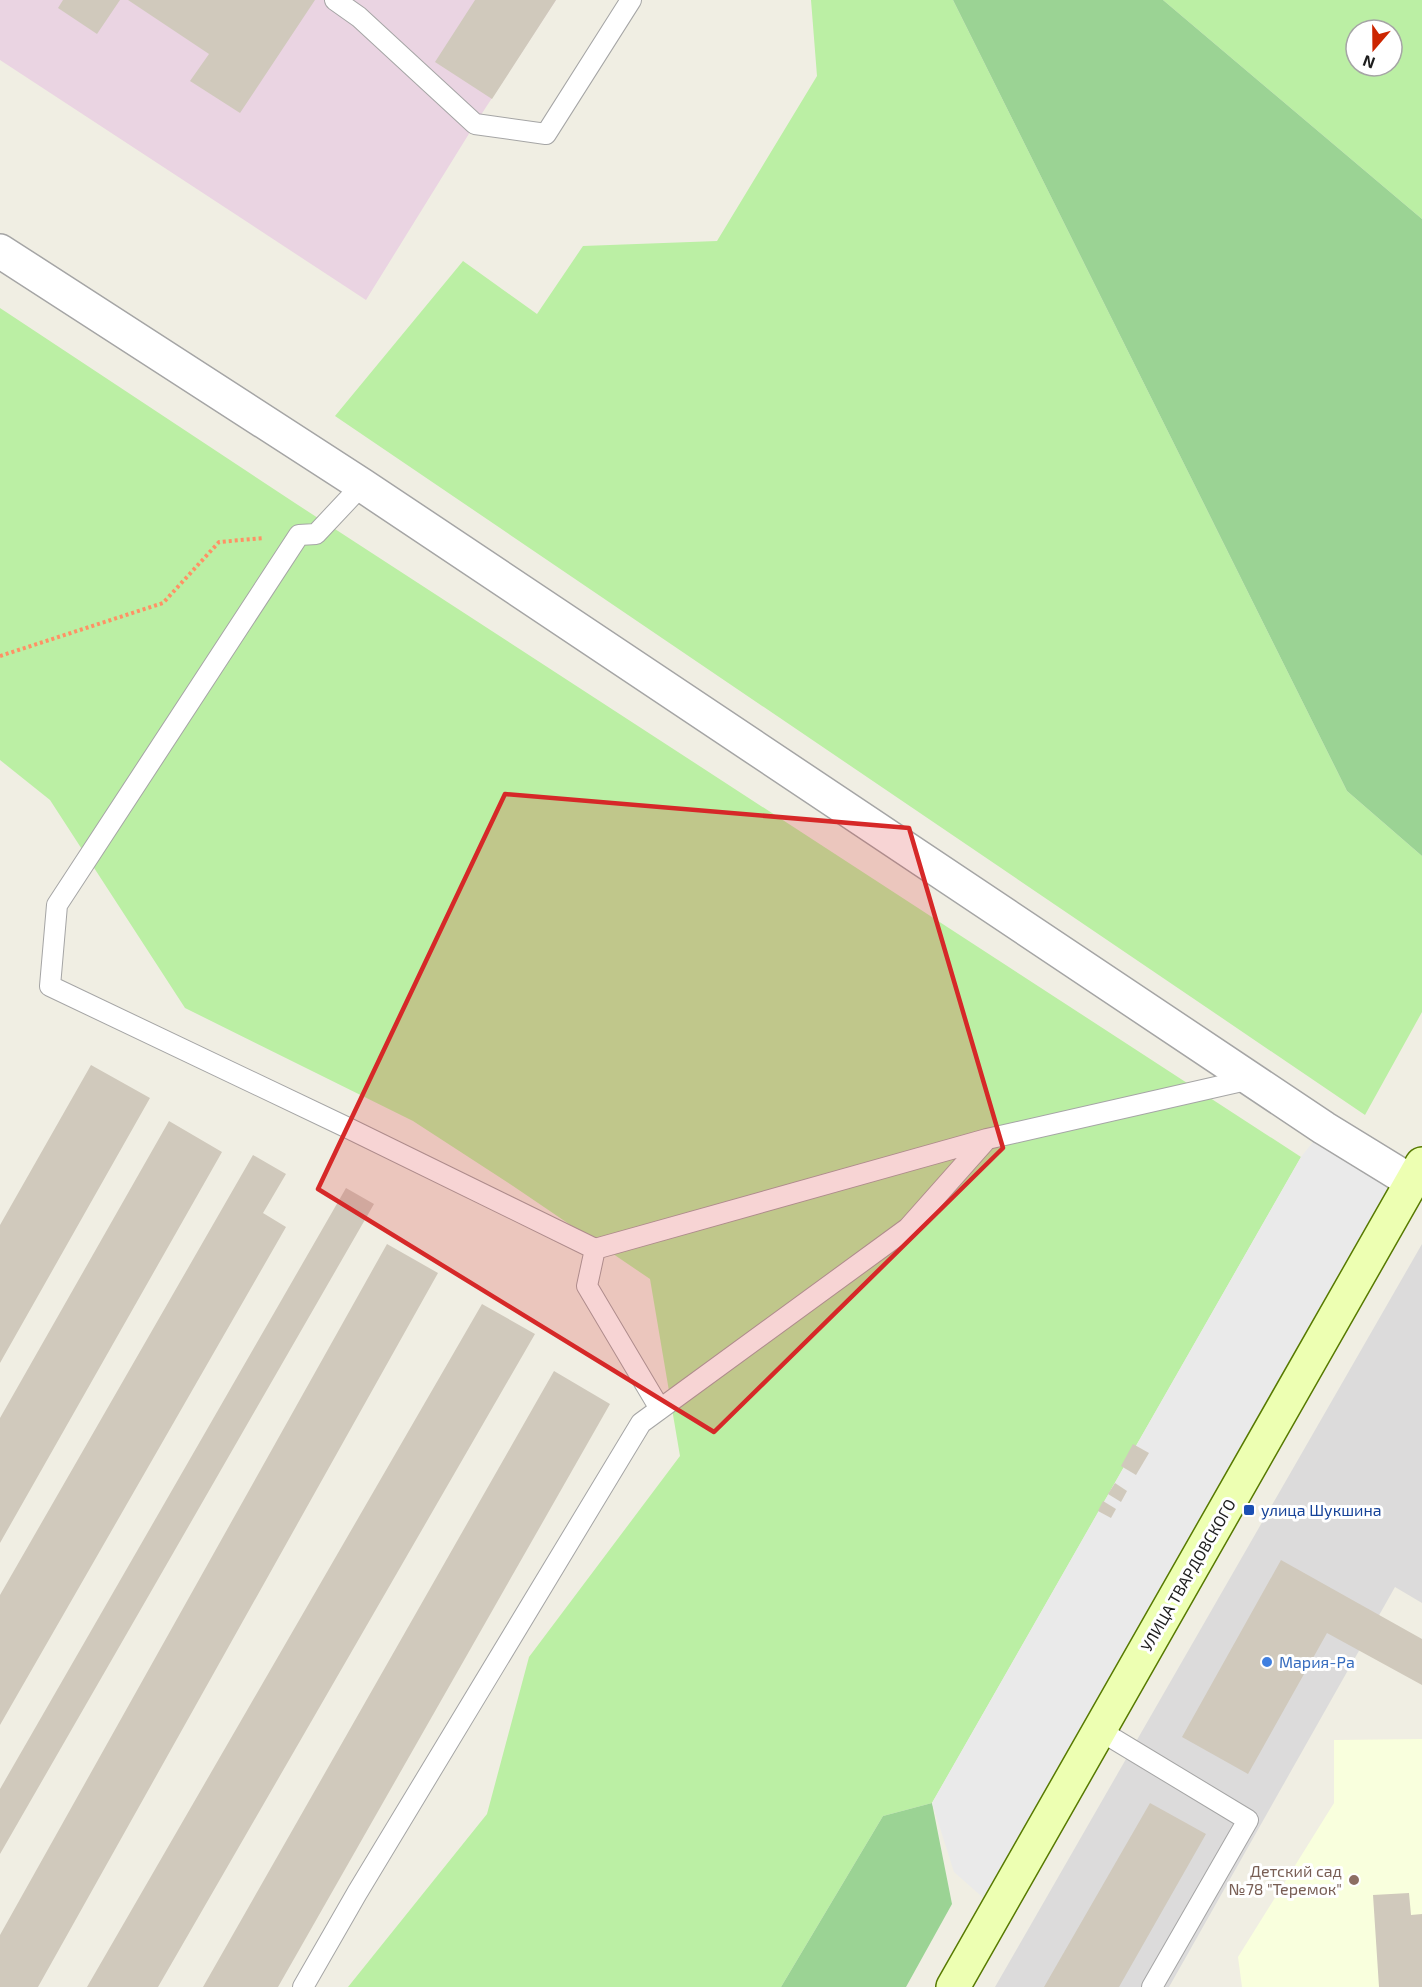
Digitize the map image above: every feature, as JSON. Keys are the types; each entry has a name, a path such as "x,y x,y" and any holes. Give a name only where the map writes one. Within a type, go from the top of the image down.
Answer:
{"street":[{"path":"0,251 362,485 1324,1128 1417,1173"},
{"name":"УЛИЦА ТВАРДОВСКОГО","path":"953,1987 1417,1173"}],"lane":[{"path":"335,0 359,17 476,124 546,134 631,0"},
{"path":"362,485 316,534 299,535 57,904 50,986 595,1249 987,1139 1251,1079"},
{"path":"303,1987 357,1893 641,1423 908,1228 987,1139"},
{"path":"595,1249 587,1286 660,1409"},
{"path":"1099,1730 1248,1820 1152,1987"}],"path":[{"path":"0,656 163,603 219,542 299,535"}],"highlighted area":[{"path":"505,794 909,828 1003,1148 714,1432 318,1189"}],"shaded area":[{"path":"0,0 556,0 475,124 366,300 0,60"},
{"path":"1324,1128 1412,1182 997,1910 954,1872 932,1803 1301,1157"},
{"path":"1422,1244 1422,1603 1395,1587 1169,1987 995,1987"},
{"name":"Детский сад №78 \"Теремок\"","path":"1422,1739 1422,1987 1242,1987 1238,1957 1334,1803 1334,1740"}],"green space":[{"path":"811,0 953,0 1347,791 1422,856 1422,1012 1365,1115 335,416 463,261 537,314 583,246 717,241 817,76"},
{"path":"953,0 1163,0 1422,219 1422,856 1347,791"},
{"path":"1163,0 1422,0 1422,219"},
{"path":"0,308 298,505 1301,1157 932,1803 883,1816 781,1987 348,1987 487,1814 529,1657 680,1456 650,1279 413,1121 185,1008 50,800 0,760"},
{"path":"932,1803 952,1904 906,1987 781,1987 883,1816"}],"building":[{"path":"63,0 120,0 97,34 58,8"},
{"path":"128,0 315,0 240,113 190,81 209,54"},
{"path":"475,0 556,0 492,99 435,62"},
{"path":"91,1065 150,1098 0,1363 0,1225"},
{"path":"169,1121 222,1152 0,1543 0,1418"},
{"path":"253,1155 286,1174 263,1213 286,1227 0,1725 0,1595"},
{"path":"346,1188 374,1204 0,1854 0,1789"},
{"path":"387,1244 438,1273 38,1987 0,1987 0,1935"},
{"path":"482,1304 535,1334 158,1987 87,1987"},
{"path":"554,1371 610,1404 278,1987 203,1987"},
{"path":"1133,1444 1149,1453 1136,1475 1121,1466"},
{"path":"1115,1483 1127,1491 1121,1502 1108,1494"},
{"path":"1103,1501 1116,1509 1111,1518 1098,1511"},
{"name":"Мария-Ра","path":"1281,1560 1422,1639 1422,1685 1327,1633 1248,1774 1182,1737"},
{"path":"1150,1803 1206,1834 1119,1987 1044,1987"},
{"path":"1409,1893 1411,1915 1422,1914 1422,1987 1379,1987 1373,1895"}],"place":[{"name":"улица Шукшина","path":"1249,1510"},
{"name":"Мария-Ра","path":"1267,1662"},
{"name":"Детский сад №78 \"Теремок\"","path":"1354,1880"}]}
